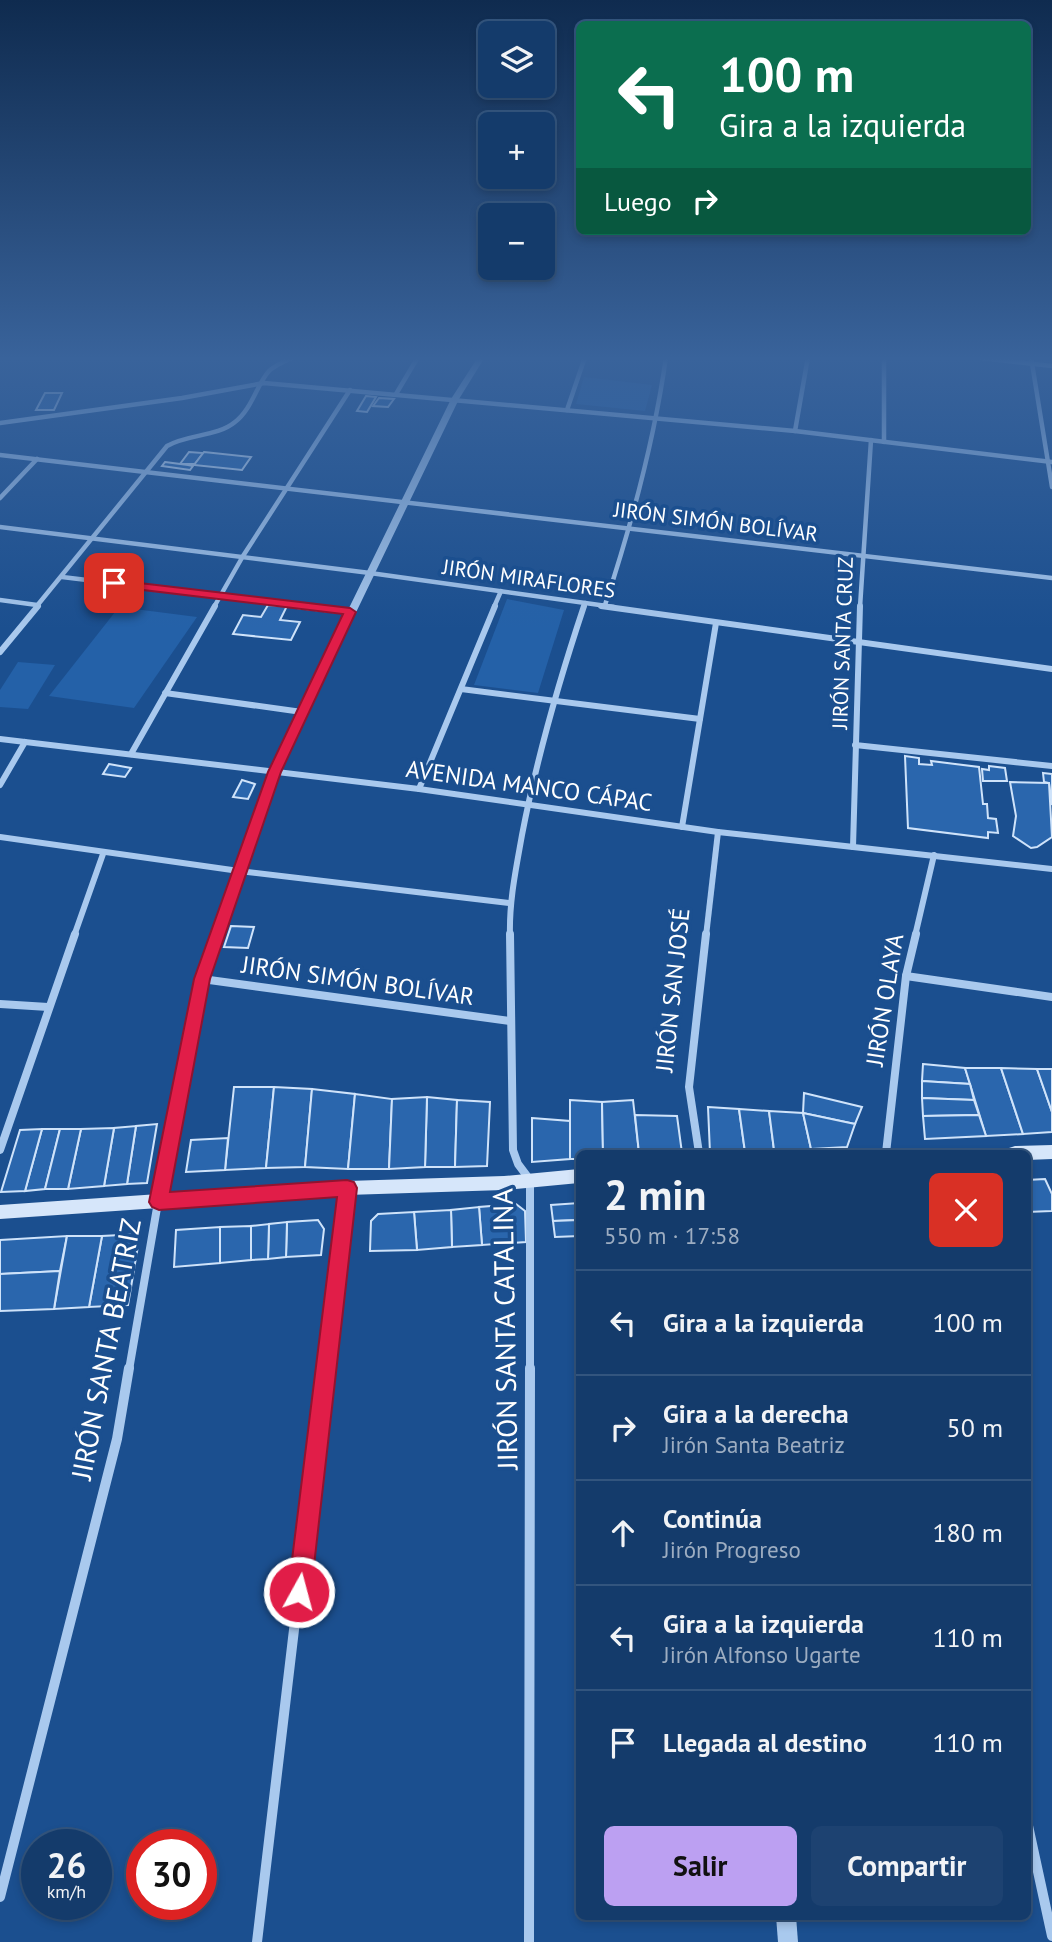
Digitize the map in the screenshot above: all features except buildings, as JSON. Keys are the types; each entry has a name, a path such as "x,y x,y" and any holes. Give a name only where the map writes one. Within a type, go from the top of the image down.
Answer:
{"main road":[{"path":"1031,1153 1052,1152"},
{"path":"0,1212 347,1188 576,1176"}],"street":[{"path":"0,652 167,448"},
{"path":"131,754 219,596 314,448"},
{"name":"JIRÓN SANTA BEATRIZ","path":"0,1897 117,1439 202,979 274,772 432,448"},
{"path":"605,605 630,529 650,448"},
{"name":"JIRÓN SANTA CRUZ","path":"853,847 862,557 870,448"},
{"path":"933,448 1050,461 1052,487"},
{"name":"JIRÓN SIMÓN BOLÍVAR","path":"0,455 1052,578"},
{"path":"0,498 37,459"},
{"name":"JIRÓN MIRAFLORES","path":"0,527 370,573 1052,669"},
{"path":"62,577 350,612"},
{"path":"419,789 501,591"},
{"path":"0,600 37,605"},
{"name":"JIRÓN SANTA CATALINA","path":"529,1942 530,1180 518,1164 513,1150 509,903 528,804 553,701 585,603"},
{"path":"682,827 716,622"},
{"path":"461,689 700,719"},
{"path":"165,693 302,712"},
{"name":"AVENIDA MANCO CÁPAC","path":"0,739 419,789 718,832 1052,869"},
{"path":"0,785 25,742"},
{"path":"855,745 1052,766"},
{"name":"JIRÓN SAN JOSÉ","path":"699,1150 689,1087 718,832"},
{"path":"0,838 239,872 509,903"},
{"path":"0,1150 103,854"},
{"name":"JIRÓN OLAYA","path":"886,1150 906,976 934,855"},
{"path":"906,976 1052,997"},
{"name":"JIRÓN SIMÓN BOLÍVAR","path":"202,979 510,1021"},
{"path":"0,1004 48,1007"},
{"path":"257,1942 347,1188"},
{"path":"1031,1839 1052,1936"},
{"path":"786,1920 788,1942"}],"shaded area":[{"path":"507,599 564,610 538,693 474,685"},
{"path":"119,607 197,617 134,708 49,696"},
{"path":"18,662 55,665 28,709 0,707 0,690"}],"route":[{"path":"114,583 350,612 274,772 202,979 159,1202 347,1188 299,1592"}]}
